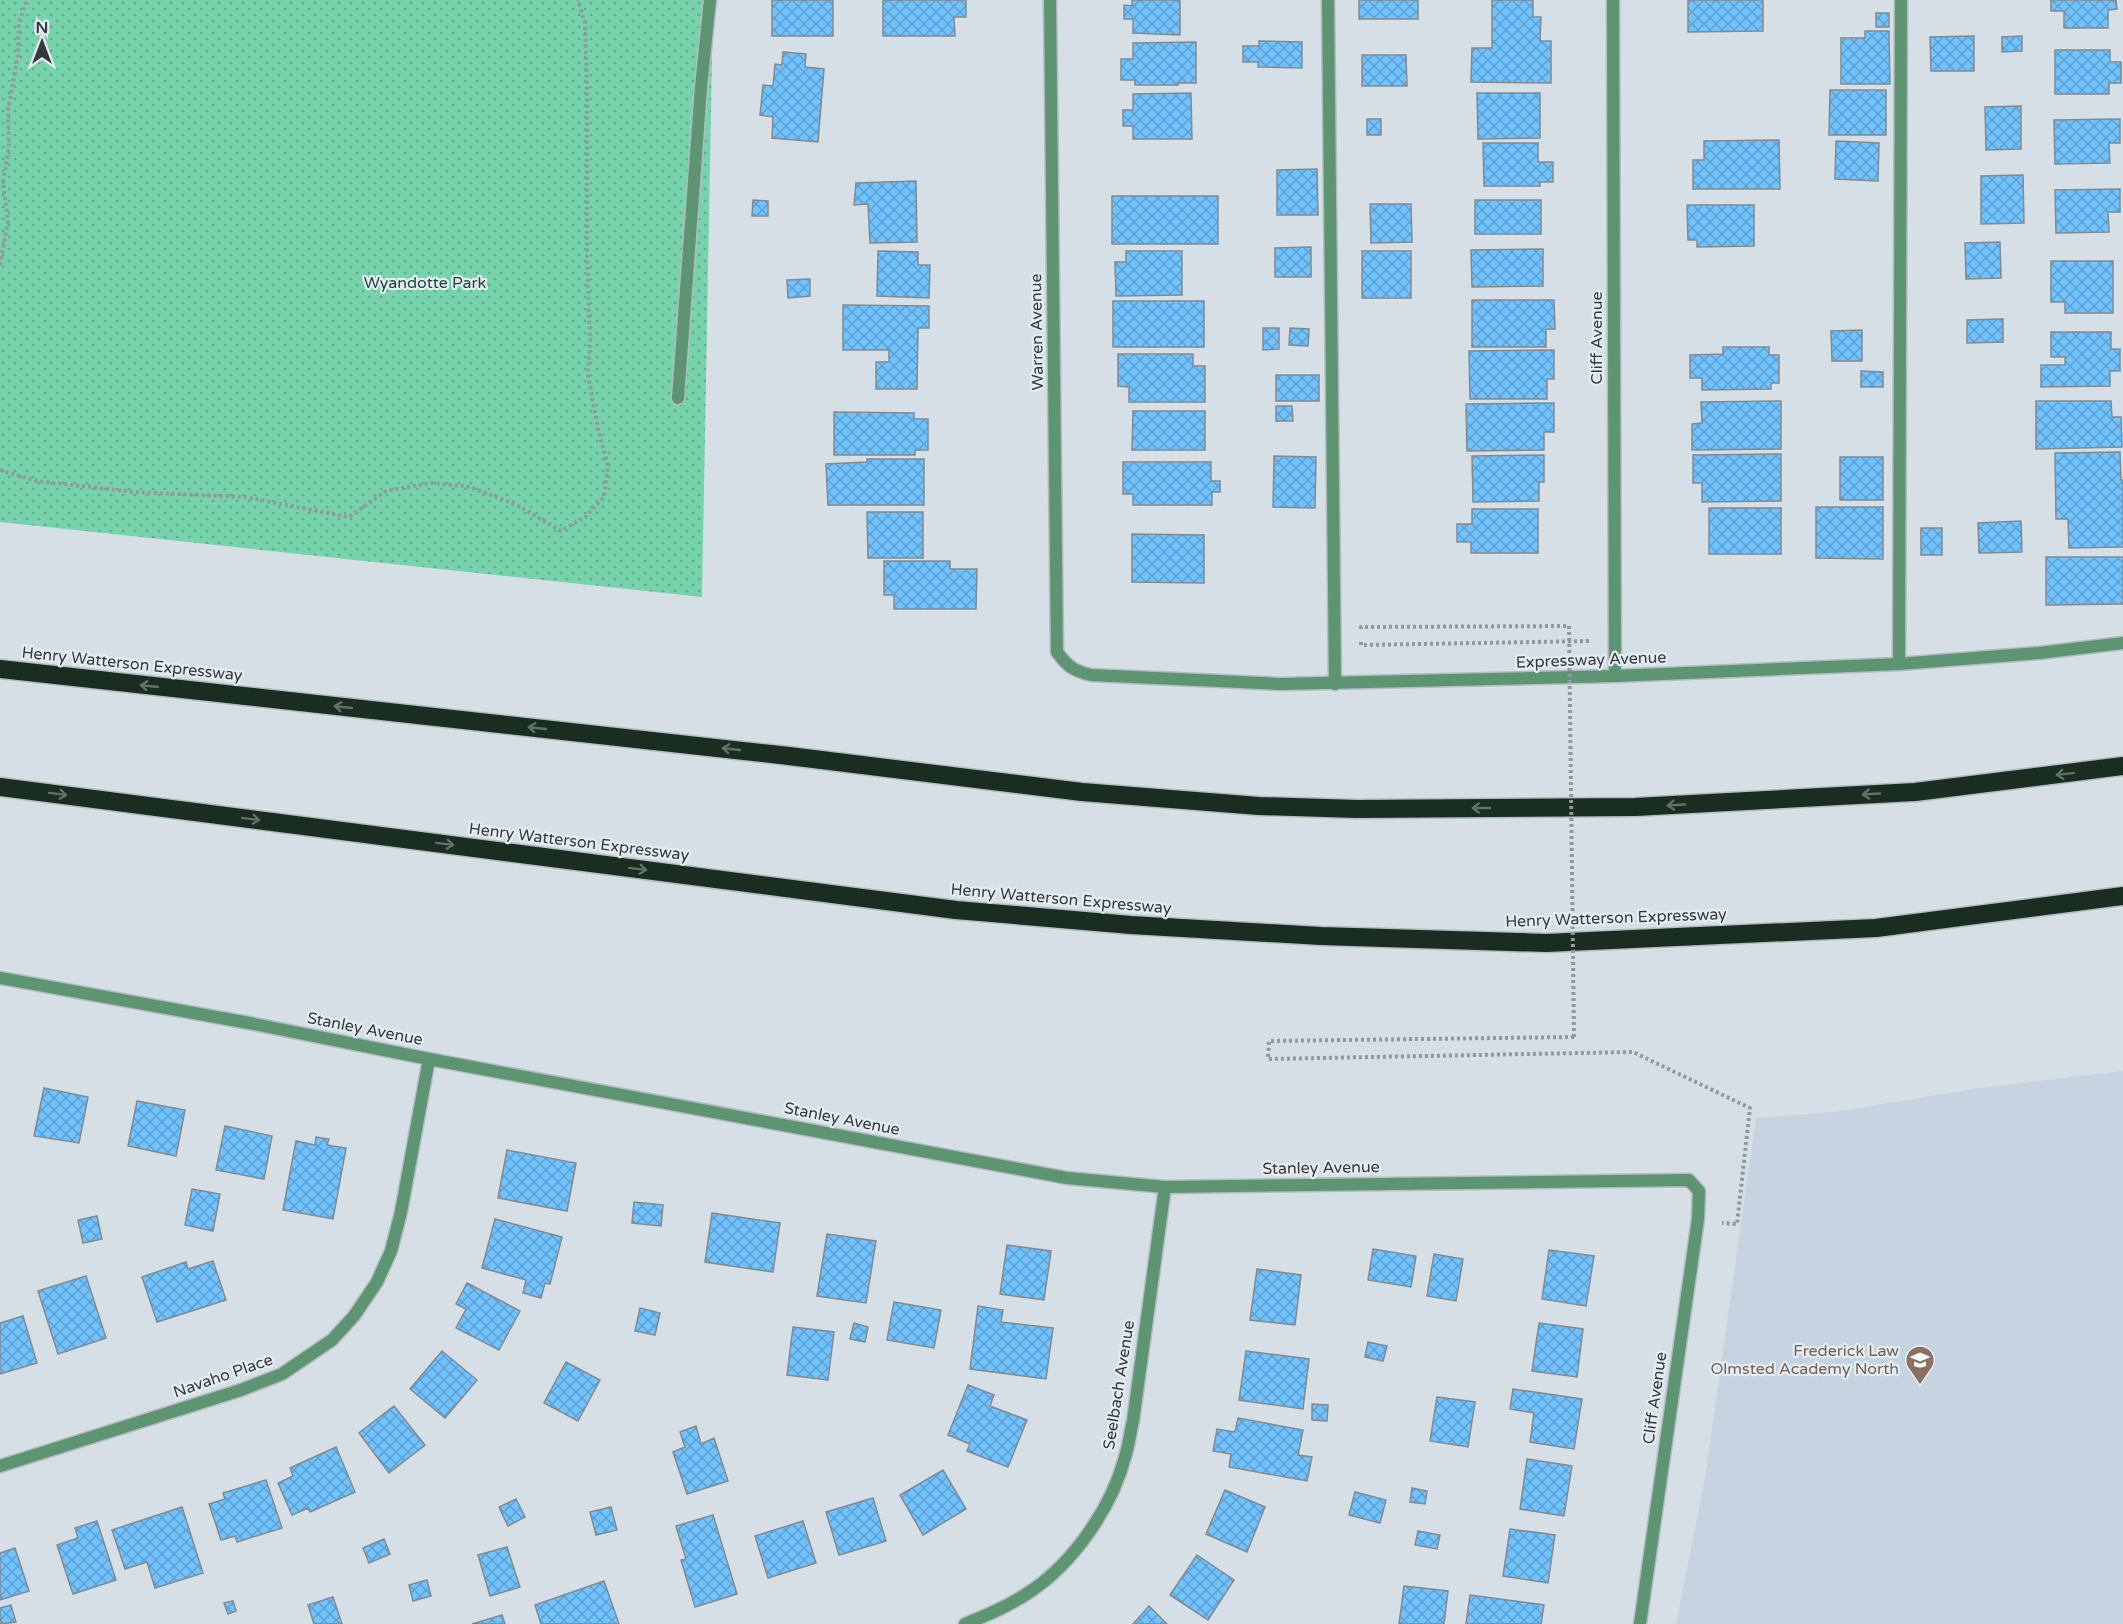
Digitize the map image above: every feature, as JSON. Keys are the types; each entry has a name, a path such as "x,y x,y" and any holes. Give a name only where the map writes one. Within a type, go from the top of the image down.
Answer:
{"highway":[{"name":"Henry Watterson Expressway","path":"0,669 765,753 1082,792 1259,806 1357,809 1635,807 1915,792 2123,766"},
{"name":"Henry Watterson Expressway","path":"0,787 956,910 1131,925 1321,936 1546,943 1864,929 2123,896"}],"street":[{"path":"678,398 701,87 710,0"},
{"name":"Warren Avenue","path":"1050,0 1058,652 1064,662"},
{"path":"1328,0 1335,684"},
{"name":"Cliff Avenue","path":"1613,0 1615,676"},
{"path":"1899,663 1901,0"},
{"name":"Expressway Avenue","path":"1064,662 1075,671 1091,675 1281,684 1335,684 1615,676 1899,663 2039,653 2123,643"},
{"name":"Stanley Avenue","path":"0,978 1067,1178 1165,1187 1689,1180"},
{"name":"Navaho Place","path":"0,1466 241,1390 282,1374 332,1340 354,1317 377,1282 391,1251 401,1212 429,1059"},
{"name":"Cliff Avenue","path":"1640,1624 1698,1218 1699,1191 1689,1180"},
{"name":"Seelbach Avenue","path":"965,1624 992,1614 1041,1583 1073,1554 1095,1524 1112,1492 1125,1458 1133,1421 1165,1187"}],"path":[{"path":"0,265 8,221 3,183 9,147 8,110 18,55 19,23 27,0"},
{"path":"0,470 37,481 134,492 245,497 349,518 386,491 431,483 470,487 517,505 561,531 585,518 604,497 608,466 588,375 590,340 587,253 587,87 585,22 578,0"},
{"path":"1615,641 1361,645 1361,627 1569,626 1574,1037 1269,1041 1269,1059 1633,1052 1750,1108 1737,1224 1721,1223"}],"shaded area":[{"name":"Frederick Law Olmsted Academy North","path":"2123,1071 2123,1624 1676,1624 1705,1478 1756,1118 1835,1112 1972,1089"}],"green space":[{"name":"Wyandotte Park","path":"0,0 713,0 702,597 0,522"}],"building":[{"path":"772,0 833,0 833,36 772,36"},
{"path":"883,0 966,0 966,17 954,17 955,36 883,36"},
{"path":"1132,0 1180,0 1180,35 1133,33 1133,19 1124,19 1124,5 1132,6"},
{"path":"1359,0 1418,0 1418,19 1359,19"},
{"path":"1492,0 1533,0 1533,17 1541,17 1540,41 1551,41 1551,83 1471,82 1472,48 1492,48"},
{"path":"1688,0 1763,0 1763,31 1688,32"},
{"path":"2051,0 2116,0 2117,9 2108,10 2108,28 2064,28 2064,11 2051,11"},
{"path":"1876,13 1889,13 1889,27 1876,27"},
{"path":"1865,31 1889,31 1890,84 1841,84 1841,38 1865,38"},
{"path":"1974,36 1974,71 1931,71 1930,37"},
{"path":"2022,36 2022,51 2002,52 2002,37"},
{"path":"1259,41 1302,42 1302,68 1258,67 1258,62 1243,62 1243,46 1259,46"},
{"path":"1196,42 1196,83 1135,85 1135,80 1121,80 1121,59 1133,59 1133,43"},
{"path":"2055,50 2110,50 2110,62 2121,62 2121,83 2109,83 2109,94 2055,94"},
{"path":"783,52 806,54 805,67 824,69 818,142 772,138 773,117 760,115 763,85 773,86 775,64 782,65"},
{"path":"1362,55 1406,55 1407,86 1362,86"},
{"path":"1830,90 1886,90 1886,135 1829,135"},
{"path":"1191,93 1192,139 1133,139 1133,126 1123,126 1123,110 1133,110 1133,94"},
{"path":"1477,93 1540,93 1540,138 1478,139"},
{"path":"2021,106 2021,149 1986,150 1985,107"},
{"path":"1367,119 1381,119 1381,135 1367,135"},
{"path":"2120,119 2120,143 2109,143 2110,163 2055,164 2054,120"},
{"path":"1779,140 1780,189 1693,189 1693,160 1704,160 1704,141"},
{"path":"1836,141 1879,143 1878,181 1835,179"},
{"path":"1483,143 1538,143 1538,162 1553,162 1553,182 1540,182 1540,186 1484,186"},
{"path":"1317,169 1318,215 1277,215 1277,170"},
{"path":"2023,175 2024,223 1981,224 1981,176"},
{"path":"916,181 917,242 870,243 868,204 854,205 856,183"},
{"path":"2120,189 2120,212 2108,212 2109,232 2056,233 2055,190"},
{"path":"1112,196 1218,196 1218,244 1112,244"},
{"path":"753,200 768,201 768,216 752,216"},
{"path":"1475,200 1541,200 1541,234 1475,234"},
{"path":"1370,204 1411,204 1412,242 1371,243"},
{"path":"1687,205 1754,205 1754,246 1697,247 1697,240 1688,240"},
{"path":"2000,242 2001,278 1966,279 1965,243"},
{"path":"1311,247 1311,277 1275,277 1275,248"},
{"path":"1543,249 1543,286 1472,287 1471,250"},
{"path":"878,251 918,252 918,265 930,265 929,298 877,296"},
{"path":"1126,251 1182,251 1182,295 1116,296 1115,262 1126,262"},
{"path":"1362,251 1411,251 1411,298 1362,298"},
{"path":"2051,261 2113,261 2113,313 2065,313 2065,302 2051,302"},
{"path":"810,279 810,296 788,298 787,280"},
{"path":"1472,300 1554,300 1555,329 1546,329 1546,347 1472,347"},
{"path":"1113,301 1204,301 1204,347 1113,347"},
{"path":"843,305 929,306 929,328 918,328 917,389 876,389 876,362 889,362 889,350 843,350"},
{"path":"2003,319 2003,342 1967,343 1967,320"},
{"path":"1263,328 1279,328 1279,349 1263,350"},
{"path":"1290,328 1309,329 1308,346 1289,345"},
{"path":"1862,330 1862,361 1832,361 1831,331"},
{"path":"2051,332 2111,332 2111,349 2120,349 2120,371 2110,371 2110,386 2041,387 2041,365 2065,365 2065,357 2051,357"},
{"path":"1723,347 1769,347 1769,355 1779,355 1779,383 1771,383 1771,389 1702,390 1702,378 1690,378 1690,355 1723,354"},
{"path":"1554,350 1554,379 1547,379 1547,399 1470,399 1469,351"},
{"path":"1118,354 1193,354 1193,366 1205,366 1205,402 1129,402 1129,387 1118,386"},
{"path":"1861,371 1883,372 1883,387 1861,387"},
{"path":"1276,375 1319,375 1319,401 1276,401"},
{"path":"1781,401 1781,449 1692,450 1692,424 1702,423 1701,402"},
{"path":"2036,401 2111,401 2112,417 2121,417 2122,447 2036,449"},
{"path":"1554,403 1554,432 1544,432 1544,450 1467,451 1466,404"},
{"path":"1276,406 1292,406 1293,421 1276,421"},
{"path":"1133,411 1205,411 1205,450 1132,450"},
{"path":"834,412 914,413 914,419 928,419 928,450 915,450 915,455 834,455"},
{"path":"2120,452 2121,480 2123,480 2123,547 2069,548 2068,519 2056,519 2055,453"},
{"path":"1781,454 1781,501 1702,502 1702,483 1693,483 1693,455"},
{"path":"1544,455 1544,482 1539,482 1539,501 1473,502 1472,456"},
{"path":"1274,456 1316,457 1315,508 1273,507"},
{"path":"1840,457 1883,457 1883,500 1840,500"},
{"path":"867,459 924,459 924,505 828,505 826,464 867,462"},
{"path":"1123,462 1211,462 1211,481 1220,481 1220,492 1212,492 1212,505 1133,505 1133,494 1123,494"},
{"path":"1816,507 1883,507 1883,559 1816,558"},
{"path":"1709,508 1781,508 1781,554 1709,554"},
{"path":"1472,509 1538,509 1538,553 1471,553 1471,542 1457,542 1457,524 1472,524"},
{"path":"867,512 923,512 923,558 868,558"},
{"path":"2021,521 2022,552 1979,553 1978,523"},
{"path":"1921,528 1942,528 1942,555 1921,555"},
{"path":"1132,534 1204,535 1204,583 1132,582"},
{"path":"2046,557 2123,557 2123,604 2046,605"},
{"path":"884,561 950,561 950,569 977,569 976,609 894,609 894,595 884,595"},
{"path":"44,1088 88,1097 79,1143 34,1136"},
{"path":"137,1101 185,1110 176,1156 128,1146"},
{"path":"225,1126 272,1136 264,1179 216,1170"},
{"path":"316,1137 329,1139 327,1145 346,1148 333,1219 283,1210 296,1141 315,1145"},
{"path":"507,1150 576,1163 567,1211 498,1198"},
{"path":"192,1189 220,1194 213,1231 185,1225"},
{"path":"634,1202 663,1205 661,1226 632,1223"},
{"path":"712,1213 780,1223 773,1272 705,1262"},
{"path":"97,1216 102,1239 83,1243 78,1220"},
{"path":"495,1219 562,1237 550,1284 545,1283 541,1298 523,1293 526,1280 482,1268"},
{"path":"827,1234 876,1241 866,1303 817,1296"},
{"path":"1007,1245 1051,1251 1044,1300 1000,1294"},
{"path":"1373,1249 1416,1256 1411,1287 1368,1280"},
{"path":"1549,1250 1594,1256 1586,1306 1542,1299"},
{"path":"1434,1254 1463,1259 1456,1301 1427,1296"},
{"path":"213,1261 226,1300 157,1322 142,1277 186,1262 188,1269"},
{"path":"1257,1269 1301,1275 1295,1325 1250,1320"},
{"path":"86,1276 106,1338 58,1354 38,1291"},
{"path":"467,1283 520,1311 499,1350 456,1328 466,1309 456,1304"},
{"path":"894,1302 941,1310 934,1348 887,1340"},
{"path":"978,1306 1003,1310 1001,1322 1053,1328 1046,1379 970,1369"},
{"path":"640,1308 660,1313 655,1335 635,1331"},
{"path":"23,1316 37,1363 0,1374 0,1323"},
{"path":"854,1323 868,1327 865,1342 850,1339"},
{"path":"1539,1323 1583,1329 1577,1377 1532,1371"},
{"path":"793,1327 834,1332 828,1380 787,1375"},
{"path":"1368,1342 1387,1346 1383,1361 1365,1357"},
{"path":"442,1351 477,1380 445,1418 410,1389"},
{"path":"1246,1351 1309,1359 1303,1409 1239,1400"},
{"path":"566,1362 600,1380 578,1421 544,1403"},
{"path":"968,1385 994,1395 990,1406 1027,1420 1008,1467 967,1451 970,1444 948,1435"},
{"path":"1513,1389 1582,1399 1574,1449 1530,1442 1534,1413 1510,1409"},
{"path":"1437,1397 1475,1402 1468,1447 1430,1441"},
{"path":"1312,1404 1328,1405 1327,1421 1312,1420"},
{"path":"394,1406 425,1445 389,1473 359,1433"},
{"path":"1238,1418 1303,1430 1298,1455 1312,1457 1307,1481 1229,1467 1231,1454 1213,1451 1217,1429 1235,1432"},
{"path":"696,1426 701,1444 714,1438 728,1481 687,1494 673,1452 685,1447 680,1432"},
{"path":"336,1447 355,1492 310,1512 308,1508 292,1515 278,1483 293,1476 290,1468"},
{"path":"1527,1459 1572,1466 1564,1516 1520,1509"},
{"path":"943,1470 966,1509 923,1535 900,1495"},
{"path":"266,1480 282,1528 237,1542 235,1536 221,1540 209,1504 225,1499 223,1493"},
{"path":"1412,1488 1427,1491 1425,1504 1410,1502"},
{"path":"1225,1490 1265,1507 1247,1552 1206,1534"},
{"path":"1355,1492 1386,1500 1380,1523 1349,1515"},
{"path":"873,1498 886,1541 839,1555 826,1512"},
{"path":"516,1499 525,1517 508,1526 499,1507"},
{"path":"182,1507 203,1573 155,1588 147,1562 125,1569 112,1530"},
{"path":"611,1507 617,1530 596,1535 590,1512"},
{"path":"713,1515 737,1594 695,1607 681,1560 686,1559 676,1526"},
{"path":"97,1521 116,1580 73,1594 57,1545 78,1538 75,1528"},
{"path":"803,1521 816,1563 768,1578 755,1536"},
{"path":"1510,1529 1555,1535 1548,1583 1503,1576"},
{"path":"1418,1531 1440,1535 1437,1549 1415,1545"},
{"path":"384,1539 390,1554 369,1563 363,1548"},
{"path":"507,1547 520,1587 490,1596 478,1555"},
{"path":"15,1548 29,1591 0,1600 0,1553"},
{"path":"1197,1555 1234,1580 1208,1620 1170,1595"},
{"path":"427,1580 431,1596 413,1601 409,1585"},
{"path":"604,1581 619,1624 541,1624 535,1605"},
{"path":"1404,1586 1448,1591 1444,1624 1399,1624"},
{"path":"1470,1595 1544,1605 1541,1624 1466,1624"},
{"path":"333,1597 342,1624 314,1624 308,1605"},
{"path":"233,1601 236,1611 228,1614 224,1603"},
{"path":"11,1605 16,1622 0,1624 0,1608"},
{"path":"1149,1606 1167,1624 1133,1624"},
{"path":"502,1615 505,1624 472,1624"}],"place":[{"name":"Frederick Law Olmsted Academy North","path":"1920,1386"}]}
